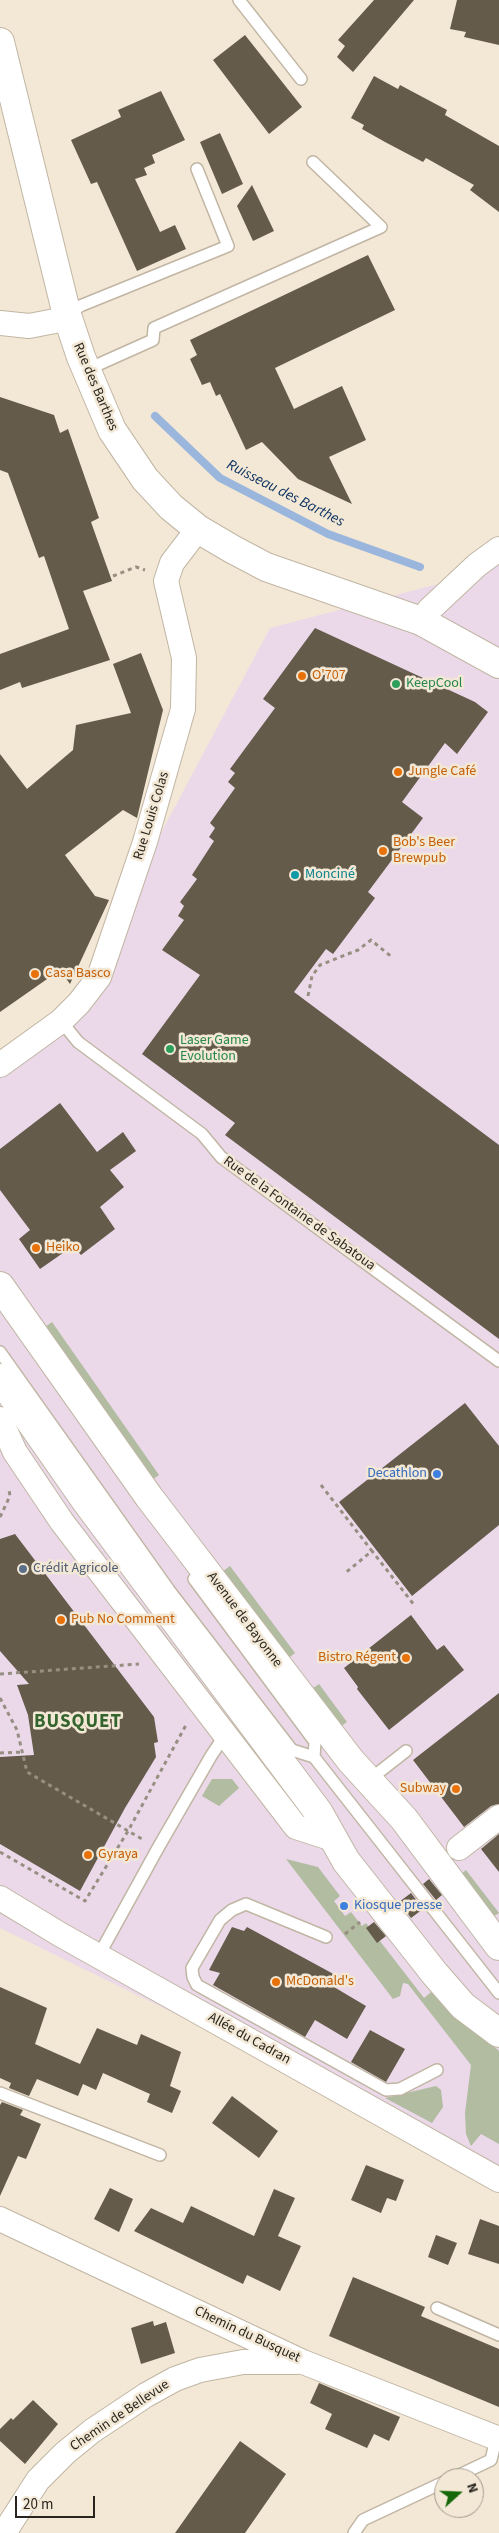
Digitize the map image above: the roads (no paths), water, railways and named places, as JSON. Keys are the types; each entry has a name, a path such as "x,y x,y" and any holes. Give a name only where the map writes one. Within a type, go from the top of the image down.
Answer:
{"main road":[{"name":"Rue des Barthes","path":"0,42 68,315 86,370 112,430 145,479 171,507 198,528 266,567 421,621 499,664"},
{"name":"Avenue de Bayonne","path":"0,1286 149,1497 350,1761 404,1819 499,1946"},
{"path":"0,1378 85,1500 319,1813 336,1840 346,1861 435,1974 464,2006 499,2033"}],"street":[{"path":"0,323 28,326 55,321 68,315"},
{"name":"Rue Louis Colas","path":"0,1066 61,1021 79,1003 99,976 145,842 183,709 184,658 166,581 172,563 198,528"},
{"path":"421,621 428,610 499,549"},
{"path":"0,1419 8,1455 62,1522 296,1827 336,1840"},
{"path":"459,1848 499,1817"},
{"name":"Allée du Cadran","path":"0,1898 499,2180"},
{"name":"Chemin du Busquet","path":"0,2218 303,2362 497,2439"},
{"name":"Chemin de Bellevue","path":"4,2533 38,2480 65,2453 92,2431 146,2395 175,2379 200,2370 243,2362 303,2362"}],"lane":[{"path":"239,0 301,78"},
{"path":"86,370 153,340 154,328 381,228 313,162"},
{"path":"68,315 80,306 228,246 198,168"},
{"name":"Rue de la Fontaine de Sabatoua","path":"61,1021 78,1042 202,1134 220,1157 499,1361"},
{"path":"0,1306 63,1396"},
{"path":"0,1352 169,1590 292,1750 314,1757 499,1992"},
{"path":"185,1566 315,1742 314,1757"},
{"path":"99,1955 158,1848 225,1735"},
{"path":"368,1780 406,1751"},
{"path":"326,1937 246,1904 232,1910 220,1920 192,1968 193,1977 197,1985 386,2090 400,2089 437,2070"},
{"path":"0,2093 160,2155"},
{"path":"437,2308 499,2335"},
{"path":"474,2468 491,2460 497,2439"},
{"path":"354,2533 363,2520 434,2487"}],"waterway":[{"name":"Ruisseau des Barthes","path":"155,416 220,478 328,534 420,567"}],"place":[{"name":"O'707","path":"302,676"},
{"name":"KeepCool","path":"396,684"},
{"name":"Jungle Café","path":"398,772"},
{"name":"Bob's Beer Brewpub","path":"383,851"},
{"name":"Monciné","path":"295,875"},
{"name":"Casa Basco","path":"35,974"},
{"name":"Laser Game Evolution","path":"170,1049"},
{"name":"Heiko","path":"36,1248"},
{"name":"Decathlon","path":"437,1474"},
{"name":"Crédit Agricole","path":"23,1569"},
{"name":"Pub No Comment","path":"61,1620"},
{"name":"Bistro Régent","path":"406,1658"},
{"name":"Subway","path":"456,1789"},
{"name":"Gyraya","path":"88,1855"},
{"name":"Kiosque presse","path":"344,1906"},
{"name":"McDonald's","path":"276,1982"}],"district":[{"name":"BUSQUET","path":"78,1723"}]}
